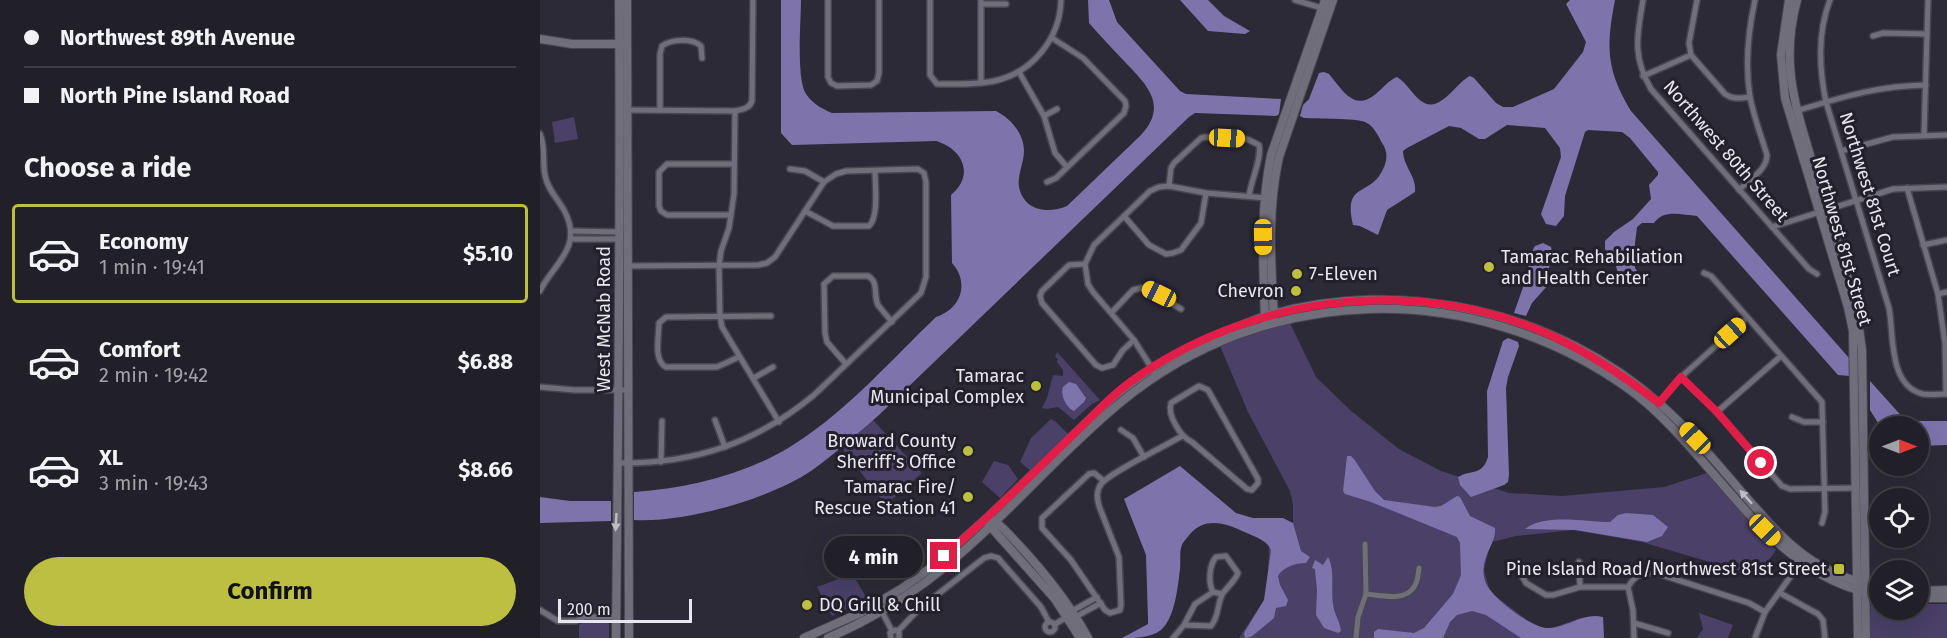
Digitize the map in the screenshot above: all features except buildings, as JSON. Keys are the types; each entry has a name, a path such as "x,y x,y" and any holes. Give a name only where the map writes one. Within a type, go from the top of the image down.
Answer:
{"main road":[{"name":"West McNab Road","path":"619,0 627,110 622,236 627,266 623,390"},
{"name":"West McNab Road","path":"627,0 623,44 622,236 623,463 628,638"},
{"path":"1325,0 1325,10"},
{"path":"1265,321 1268,268 1267,198 1271,155 1325,10 1333,0"},
{"name":"Northwest 81st Street","path":"1789,0 1781,55 1782,78 1822,211 1853,331 1860,488 1861,587 1858,638"},
{"name":"Northwest 81st Street","path":"1793,112 1788,56 1792,18 1797,0"},
{"path":"540,39 572,44 623,44"},
{"path":"1268,268 1274,318"},
{"path":"828,638 881,611 925,583 993,524 1154,372 1195,345 1274,318 1370,308 1418,310 1472,319 1522,333 1567,352 1656,406 1695,438 1794,548 1819,565 1869,590"},
{"path":"804,638 877,604 933,566 1129,383 1154,372"},
{"path":"1656,406 1765,530 1802,562 1827,579 1869,587"},
{"name":"West McNab Road","path":"616,638 616,532 623,463"},
{"path":"987,518 1024,563 1072,615 1088,638"},
{"name":"Northwest 81st Street","path":"1861,587 1866,638"},
{"path":"1929,591 1947,590"},
{"path":"1929,598 1947,598"},
{"path":"1072,615 1080,638"}],"street":[{"path":"627,110 735,111 750,106 753,101 753,0"},
{"path":"828,0 828,77 831,83 837,86 871,85 877,81 879,73 879,0"},
{"path":"930,0 930,75 938,84 981,83 1019,72 1042,51 1052,38 1058,20 1060,0"},
{"path":"1295,0 1325,10"},
{"name":"Northwest 80th Street","path":"1643,0 1636,45 1643,76 1651,89 1809,269 1817,274"},
{"path":"1697,0 1689,43 1691,55 1725,94 1737,99 1750,97"},
{"path":"1739,190 1767,162 1750,97 1748,47 1755,0"},
{"name":"Northwest 81st Court","path":"1830,0 1823,23 1820,52 1821,79 1889,308 1895,363 1899,373 1914,389 1925,394 1946,394"},
{"path":"1924,135 1928,0"},
{"path":"981,83 981,2 1006,4"},
{"path":"1873,36 1883,33 1927,33"},
{"path":"1047,182 1056,178 1124,113 1126,106 1125,101 1083,58 1052,38"},
{"path":"660,110 662,46 672,41 693,41 700,46 702,58"},
{"path":"1643,76 1691,55"},
{"path":"1019,72 1044,116 1055,153 1067,167"},
{"path":"1793,112 1874,89 1895,85 1926,85"},
{"path":"1044,116 1057,109"},
{"path":"735,111 734,195 732,215 719,266 720,316 722,327 779,422"},
{"path":"540,134 544,146 545,176 566,214 571,231 571,239 565,256 540,291"},
{"path":"1841,151 1875,140 1947,135"},
{"path":"1169,186 1171,168 1174,163 1201,138 1247,139 1259,145 1260,151 1249,196"},
{"path":"732,215 667,215 661,211 659,206 659,172 667,164 734,164"},
{"path":"790,169 806,171 824,182"},
{"path":"623,463 687,459 743,441 779,422 814,395 892,321 921,293 925,285 926,182 924,173 918,169 846,171 836,174 824,182 774,257 767,263 719,266 627,266"},
{"path":"806,211 833,226 869,226 875,215 875,171"},
{"path":"1154,372 1134,340 1088,284 1085,264 1094,245 1150,191 1169,186 1206,193 1267,198"},
{"path":"1772,227 1893,189 1947,187"},
{"path":"1907,188 1938,294 1946,343 1946,394"},
{"path":"1124,216 1149,245 1166,254 1181,250 1202,223 1206,193"},
{"path":"571,231 622,236"},
{"path":"571,239 622,236"},
{"path":"1923,245 1947,240"},
{"path":"1085,264 1069,265 1042,291 1040,296 1042,303 1096,365 1102,368 1113,365 1123,350 1134,340"},
{"path":"1704,273 1711,276 1781,356 1801,375 1822,402 1825,512 1822,523"},
{"path":"846,364 831,348 825,333 824,284 828,279 832,276 873,278 878,304 892,321"},
{"path":"1112,312 1133,290 1144,287 1181,309"},
{"path":"1938,294 1947,292"},
{"path":"739,357 717,367 666,367 661,365 658,359 659,322 666,317 771,316"},
{"path":"1656,406 1681,377 1747,318"},
{"path":"1717,412 1781,356"},
{"path":"753,378 774,367"},
{"path":"1681,377 1717,412 1782,486 1790,489 1860,488"},
{"path":"1199,386 1204,387 1208,390 1258,479 1256,488 1247,489 1182,436 1169,407 1199,386"},
{"path":"540,387 623,390"},
{"path":"1792,417 1804,422 1823,422"},
{"path":"715,420 725,447"},
{"path":"661,462 662,421"},
{"path":"1121,430 1133,438 1144,457"},
{"path":"1104,481 1094,473 1089,474 1042,518 1041,523 1042,528 1071,560 1105,610 1115,613 1120,610 1121,605 1120,562 1096,498 1100,486 1104,481 1182,436"},
{"path":"1356,638 1357,623 1366,594 1365,544"},
{"path":"892,635 919,609 984,558 991,556 998,558 1020,582 1052,623"},
{"path":"1184,625 1211,626 1215,622 1222,594 1238,577 1238,573 1226,556 1216,557 1211,563 1210,588 1213,592"},
{"path":"1579,562 1580,587"},
{"path":"1755,638 1765,612 1802,562"},
{"path":"1517,567 1526,583 1546,595 1580,587 1628,587"},
{"path":"1366,594 1404,595 1416,585 1419,568"},
{"path":"1634,638 1628,587 1638,575 1646,573 1656,573 1749,603 1765,612"},
{"path":"1173,638 1184,625 1190,609 1195,604 1213,592 1222,594"},
{"path":"1780,593 1818,615 1823,620 1825,638"},
{"path":"1072,615 1097,597"},
{"path":"1041,638 1047,631 1045,625 1101,603"},
{"path":"877,604 892,635"},
{"path":"540,609 558,621 616,616"},
{"path":"1634,623 1668,633"},
{"path":"892,635 900,634 899,638"}],"shaded area":[{"path":"781,0 801,0 801,76 806,94 814,103 832,113 996,111 1011,122 1022,138 1024,151 1019,187 1022,195 1031,206 1045,210 1067,206 1141,135 1153,114 1154,104 1151,95 1140,78 1089,23 1088,0 1109,0 1117,22 1180,91 1186,94 1281,99 1279,114 1276,116 1195,113 1189,117 879,415 811,471 773,491 726,507 677,518 634,520 634,492 697,483 739,471 778,454 815,430 852,400 936,317 952,308 960,294 961,279 952,263 951,195 963,179 963,164 959,156 936,141 792,145 781,133"},
{"path":"1180,0 1208,0 1224,16 1250,31 1245,34 1208,31"},
{"path":"1570,0 1615,0 1610,31 1610,57 1617,83 1631,111 1850,359 1850,376 1838,375 1697,216 1668,214 1654,223 1642,223 1637,227 1635,268 1638,272 1650,277 1648,280 1637,282 1619,277 1616,266 1605,249 1605,241 1633,219 1651,199 1649,185 1658,175 1658,172 1630,138 1622,132 1588,130 1585,132 1565,196 1564,216 1556,226 1546,224 1541,214 1561,157 1560,148 1545,128 1507,125 1485,139 1479,139 1461,128 1449,126 1407,148 1403,151 1405,162 1414,181 1415,192 1387,210 1378,235 1353,225 1351,202 1358,192 1370,185 1381,173 1386,162 1386,150 1375,131 1365,122 1300,116 1319,73 1329,74 1350,98 1363,101 1397,77 1421,101 1428,104 1441,101 1470,76 1496,103 1503,107 1513,107 1554,89 1583,52 1586,42 1566,4"},
{"path":"574,117 578,139 555,143 552,122"},
{"path":"1543,243 1551,247 1552,251 1548,285 1532,303 1526,316 1514,313 1527,276 1530,255 1535,246"},
{"path":"1290,323 1316,377 1350,410 1399,449 1441,471 1509,493 1562,496 1664,487 1707,473 1776,550 1757,576 1642,542 1573,530 1516,536 1492,542 1484,570 1490,592 1527,620 1542,628 1552,628 1581,618 1603,617 1604,638 1239,638 1264,600 1269,545 1293,523 1293,504 1290,491 1248,412 1220,346 1244,336"},
{"path":"1508,338 1518,342 1519,346 1506,388 1508,482 1471,497 1460,485 1458,477 1480,470 1486,463 1488,457 1487,391 1503,341"},
{"path":"1057,352 1100,400 1074,420 1058,407 1042,408 1053,375 1063,376 1063,370 1055,357"},
{"path":"1870,381 1902,416 1874,416 1870,410"},
{"path":"1069,382 1076,384 1086,398 1074,411 1066,404 1062,393 1063,387"},
{"path":"1051,419 1070,436 1032,472 1020,462 1031,438"},
{"path":"873,420 922,473 886,505 842,448"},
{"path":"1929,421 1947,421 1947,445 1929,446"},
{"path":"1347,456 1354,459 1375,491 1384,500 1435,507 1457,496 1460,497 1470,516 1495,528 1484,565 1484,573 1489,588 1503,603 1533,624 1550,628 1589,616 1603,617 1604,638 1521,638 1486,615 1472,611 1457,615 1450,622 1443,638 1374,638 1374,632 1378,629 1414,633 1424,628 1453,594 1461,575 1460,543 1457,537 1371,502 1345,494 1343,491"},
{"path":"994,461 1008,465 1018,479 1000,498 982,482"},
{"path":"1180,466 1236,513 1253,518 1283,518 1293,523 1301,551 1310,557 1306,563 1290,566 1280,573 1278,576 1280,585 1288,600 1286,606 1276,608 1274,618 1251,637 1245,638 1244,633 1264,600 1271,550 1258,538 1234,527 1214,523 1195,529 1183,544 1175,601 1166,625 1152,635 1122,638 1148,624 1146,555 1124,499"},
{"path":"540,497 570,501 611,501 611,521 540,523"},
{"path":"1626,513 1653,515 1668,527 1662,536 1647,542 1576,530 1525,529 1533,524 1554,520 1610,522 1618,515"},
{"path":"1328,557 1332,573 1332,598 1341,631 1338,633 1324,628 1316,615 1317,590 1315,569 1312,568 1315,560 1323,565"},
{"path":"852,574 867,598 832,616 817,587"},
{"path":"1929,604 1947,604 1947,638 1869,638 1870,620 1929,620"},
{"path":"1699,613 1733,625 1728,638 1697,638 1703,629"},
{"path":"583,622 609,622 609,638 579,638 579,625"}],"place":[{"name":"Tamarac Rehabiliation and Health Center","path":"1489,267"},
{"name":"7-Eleven","path":"1297,274"},
{"name":"Chevron","path":"1296,291"},
{"name":"Tamarac Municipal Complex","path":"1036,386"},
{"name":"Broward County Sheriff's Office","path":"968,451"},
{"name":"Tamarac Fire/ Rescue Station 41","path":"968,497"},
{"name":"Pine Island Road/Northwest 81st Street","path":"1839,569"},
{"name":"DQ Grill & Chill","path":"807,605"}],"route":[{"path":"944,556 1129,383 1195,345 1265,316 1341,302 1416,301 1473,310 1527,325 1607,365 1659,403 1681,377 1717,412 1761,463"}]}
